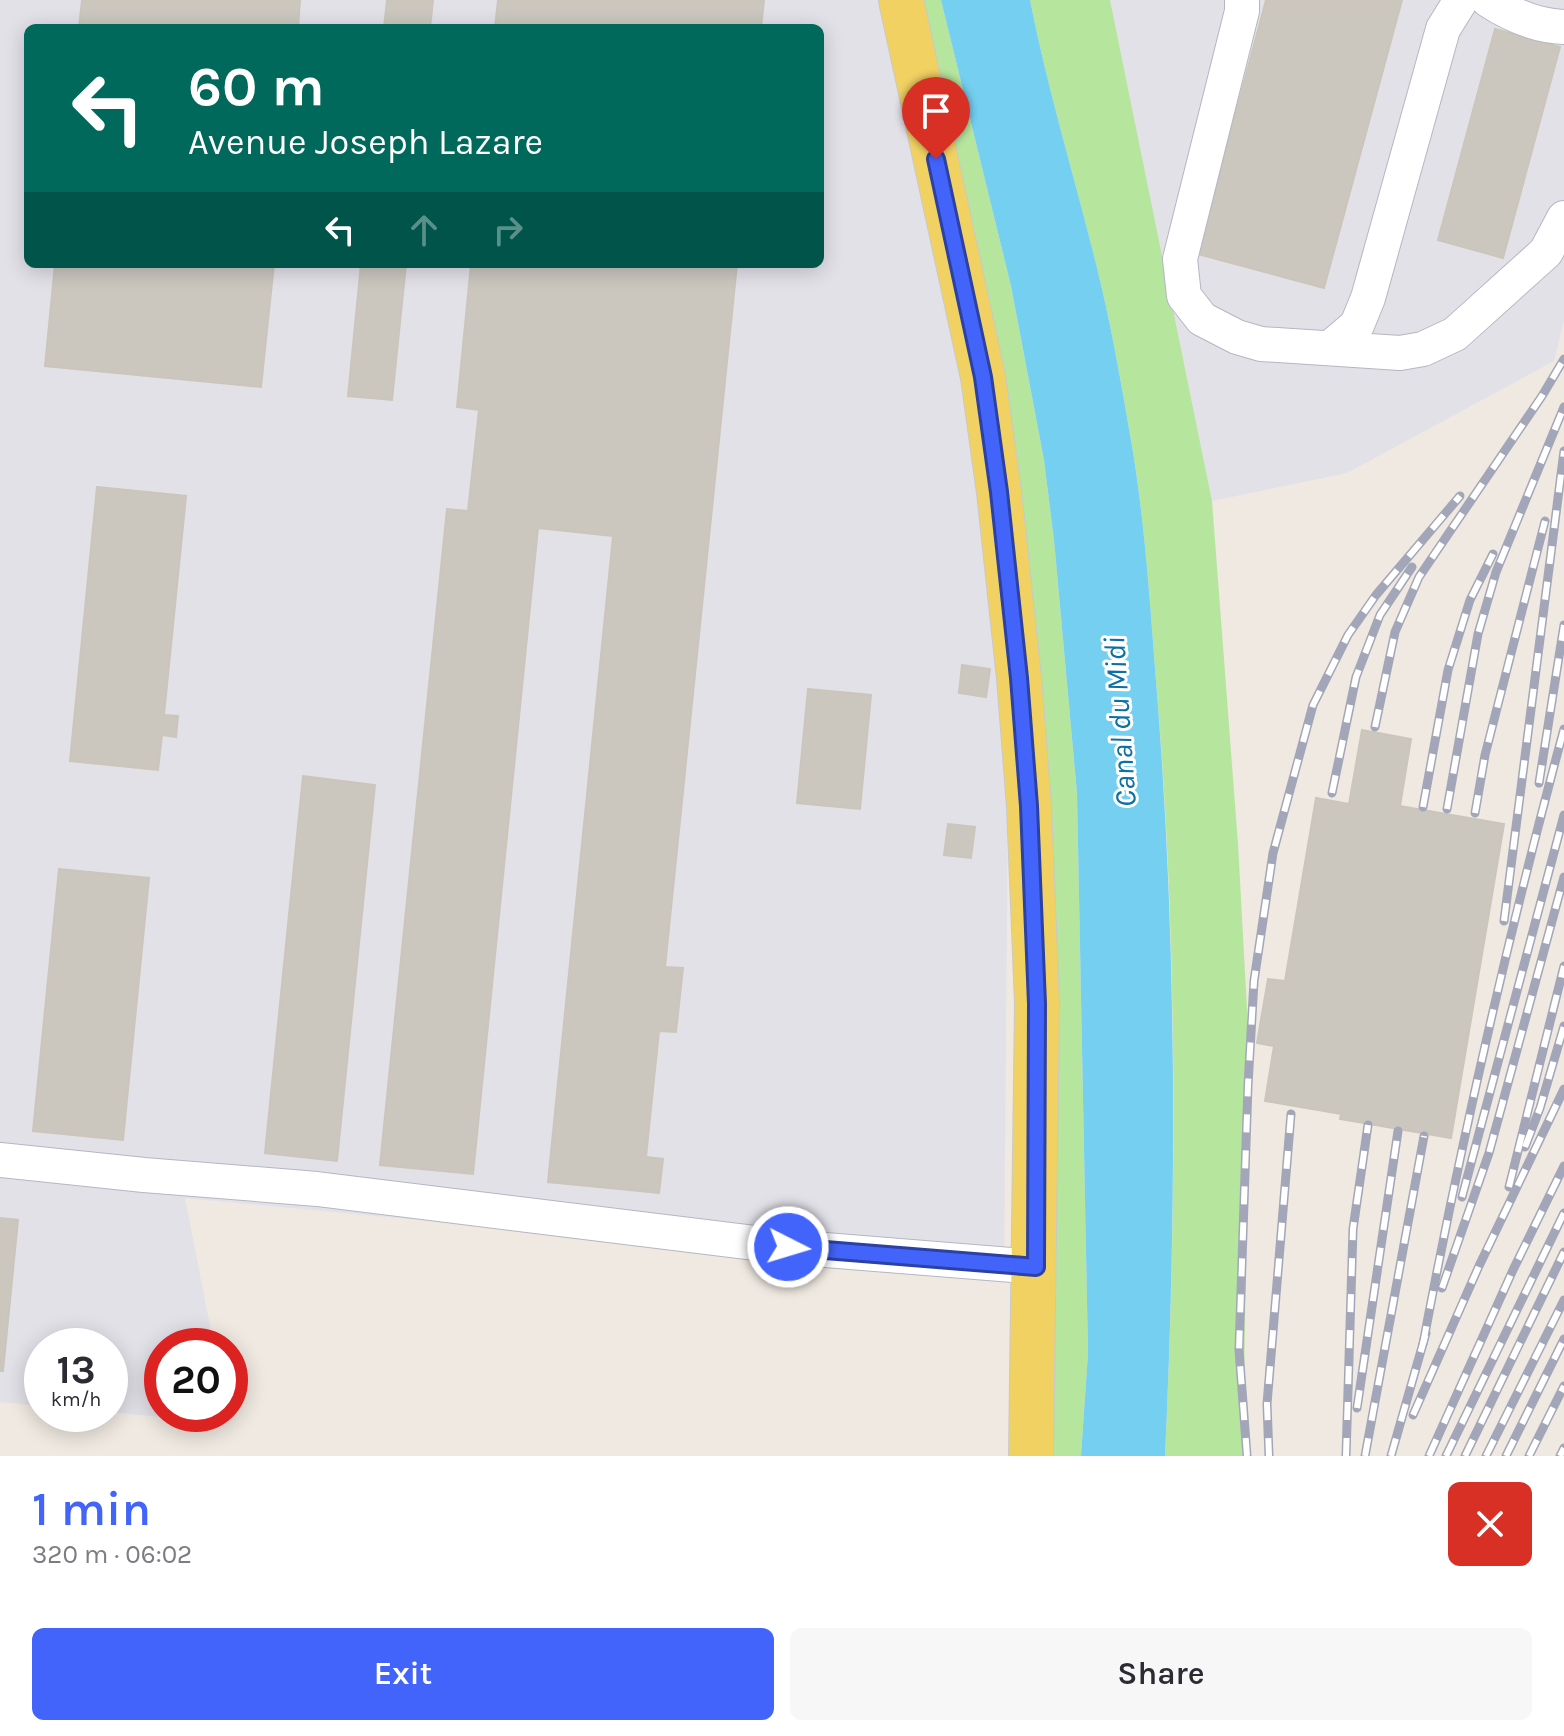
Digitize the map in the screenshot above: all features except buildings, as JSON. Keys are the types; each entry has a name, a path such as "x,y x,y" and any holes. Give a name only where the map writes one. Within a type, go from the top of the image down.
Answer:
{"main road":[{"path":"901,0 983,377 1017,663 1029,806 1037,1004 1036,1267 1031,1456"}],"lane":[{"path":"1242,0 1242,11 1180,259 1184,296 1202,319 1237,337 1261,344 1400,353 1423,349 1455,334 1546,252 1564,218"},
{"path":"1330,348 1357,325 1368,298 1443,29 1461,0"},
{"path":"1488,0 1510,14 1553,27 1564,27"},
{"path":"0,1160 317,1189 788,1247 1036,1267"}],"shaded area":[{"path":"0,0 888,0 965,376 1009,676 1004,1275 185,1198 210,1328 144,1328 144,1415 128,1414 128,1328 24,1328 24,1404 0,1402"},
{"path":"1110,0 1564,0 1564,320 1554,361 1347,473 1212,501"}],"green space":[{"path":"901,0 941,0 1011,286 1044,460 1054,540 1077,793 1088,1353 1081,1456 1015,1456 1029,806"},
{"path":"1030,0 1110,0 1212,501 1238,844 1249,1046 1243,1456 1165,1456 1172,1262 1172,972 1163,778 1147,564 1132,446 1108,315"}],"water":[{"name":"Canal du Midi","path":"941,0 1030,0 1103,293 1137,475 1163,778 1171,972 1172,1262 1165,1456 1081,1456 1088,1353 1077,793 1054,540 1044,460 1011,286"}],"railway":[{"path":"1375,727 1395,632 1419,577 1564,359"},
{"path":"1447,809 1478,634 1496,572 1564,407"},
{"path":"1504,921 1564,451"},
{"path":"1247,1456 1239,1350 1248,1085 1254,981 1273,853 1313,705 1348,635 1376,595 1460,496"},
{"path":"1475,813 1485,755 1545,521"},
{"path":"1423,807 1448,670 1470,600 1493,554"},
{"path":"1332,793 1356,677 1380,615 1412,567"},
{"path":"1539,783 1564,625"},
{"path":"1423,1344 1488,1035 1564,729"},
{"path":"1462,1197 1564,815"},
{"path":"1442,1288 1489,1153 1564,877"},
{"path":"1509,1187 1564,966"},
{"path":"1525,1147 1564,1026"},
{"path":"1413,1415 1479,1266 1564,1089"},
{"path":"1269,1456 1267,1404 1291,1114"},
{"path":"1346,1456 1353,1229 1368,1125"},
{"path":"1357,1408 1398,1131"},
{"path":"1365,1456 1424,1136"},
{"path":"1429,1456 1564,1166"},
{"path":"1446,1456 1564,1213"},
{"path":"1465,1456 1564,1252"},
{"path":"1486,1456 1564,1300"},
{"path":"1391,1456 1426,1333"},
{"path":"1506,1456 1564,1339"},
{"path":"1529,1456 1564,1386"},
{"path":"1560,1456 1564,1448"}],"route":[{"path":"788,1247 1036,1267 1037,1004 1029,806 1019,678 983,377 936,159"}]}
